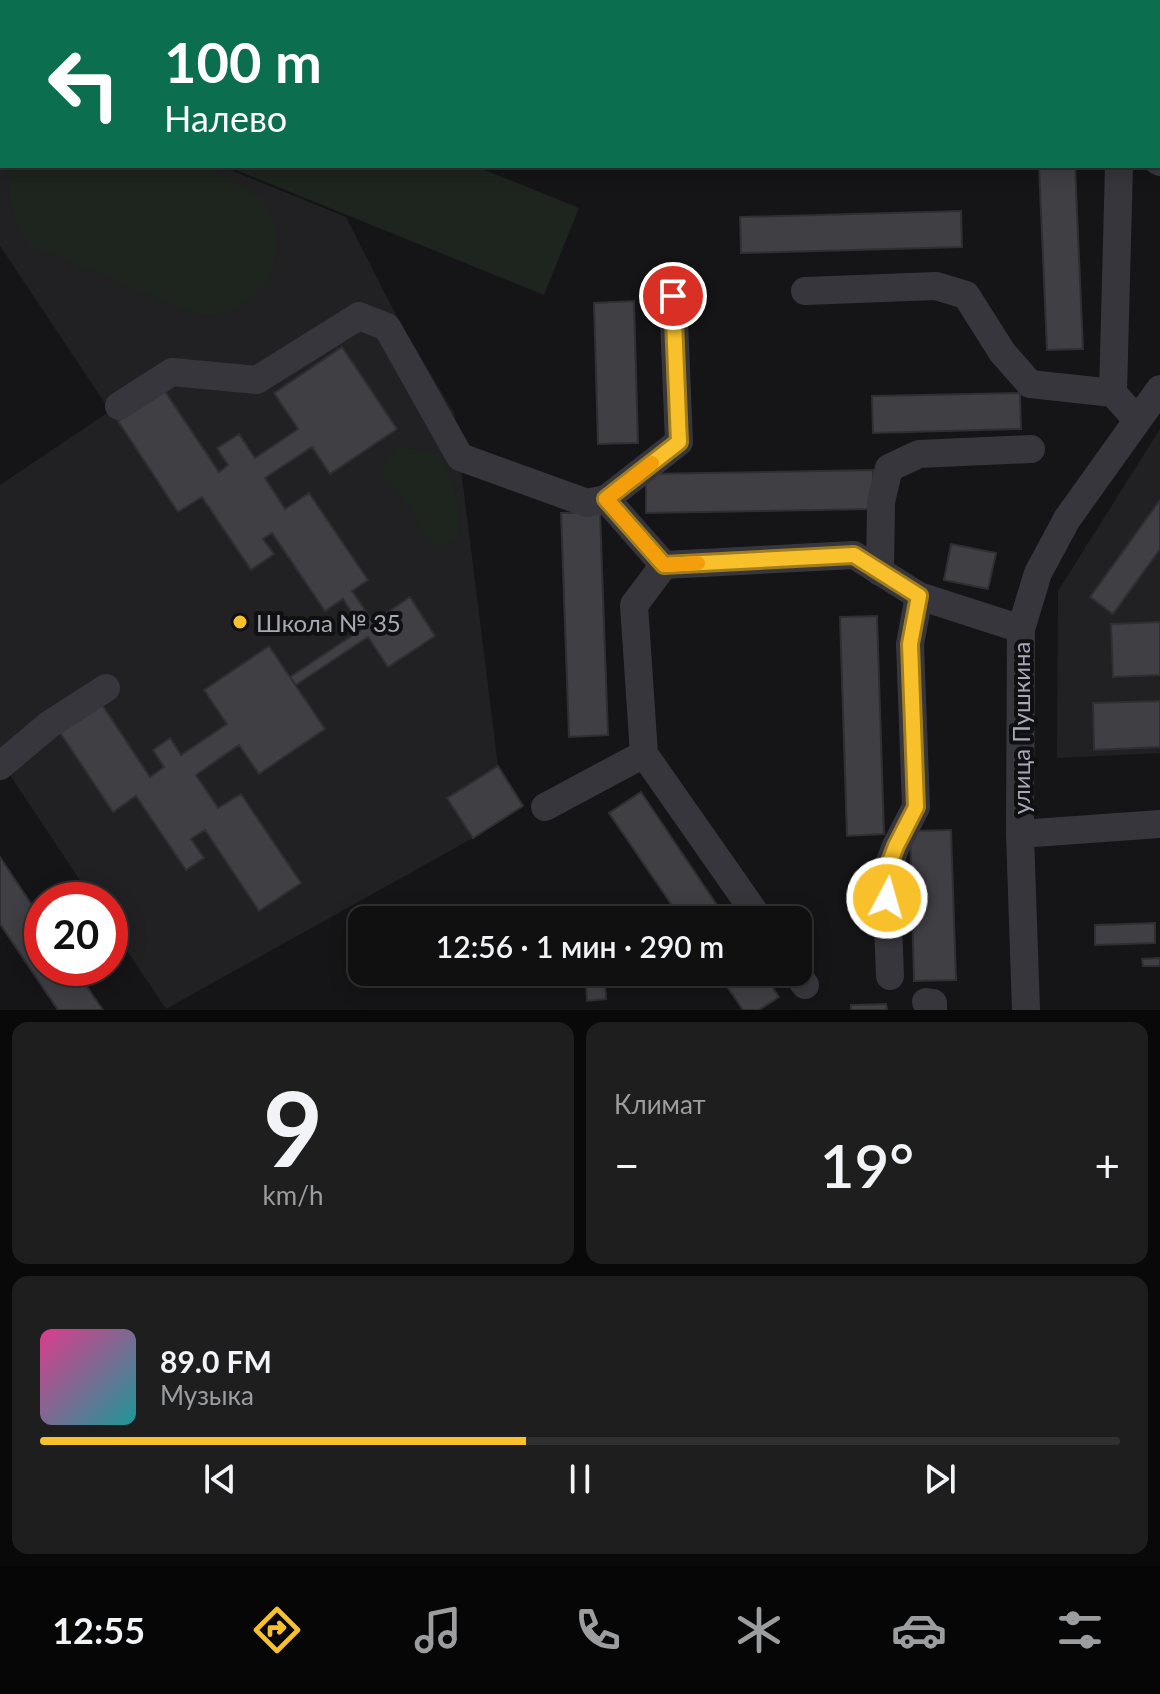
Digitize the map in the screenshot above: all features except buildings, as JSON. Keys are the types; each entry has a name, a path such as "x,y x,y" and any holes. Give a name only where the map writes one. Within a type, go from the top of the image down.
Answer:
{"street":[{"path":"1113,393 1119,168"},
{"path":"805,291 936,286 966,295 1002,352 1030,384 1113,393 1137,420"},
{"path":"119,406 172,372 257,380 359,316 387,327 460,457 587,503 606,499 679,442 673,296"},
{"name":"улица Пушкина","path":"1026,1010 1020,834 1021,629 1038,573 1067,519 1160,389"},
{"path":"880,572 881,502 889,468 919,454 1031,449"},
{"path":"606,499 664,565"},
{"path":"664,565 854,555 919,596 1021,629"},
{"path":"664,565 634,605 644,754 750,906"},
{"path":"890,976 886,872 916,807 910,644 919,596"},
{"path":"0,766 50,724 106,688"},
{"path":"545,807 644,754"},
{"path":"1020,834 1160,824"}],"shaded area":[{"name":"Школа № 35","path":"0,168 226,168 346,217 397,317 454,413 498,766 523,806 473,838 166,1009 128,952 128,882 81,882 0,760 0,485 110,411 0,246"},
{"path":"12,168 205,168 251,189 264,205 276,228 277,247 273,267 267,281 253,298 231,311 213,315 195,314 29,245 15,216 10,197"},
{"path":"231,168 480,168 579,208 544,295"},
{"path":"1160,429 1160,753 1057,758 1058,591"},
{"path":"397,446 440,455 454,484 459,512 458,538 437,548 420,528 411,508 380,472"}],"slow traffic":[{"path":"652,463 606,499 664,565 698,563"}],"place":[{"name":"Школа № 35","path":"240,622"}],"route":[{"path":"673,296 679,442 606,499 664,565 854,555 919,596 910,644 916,807 886,872 887,898"}]}
